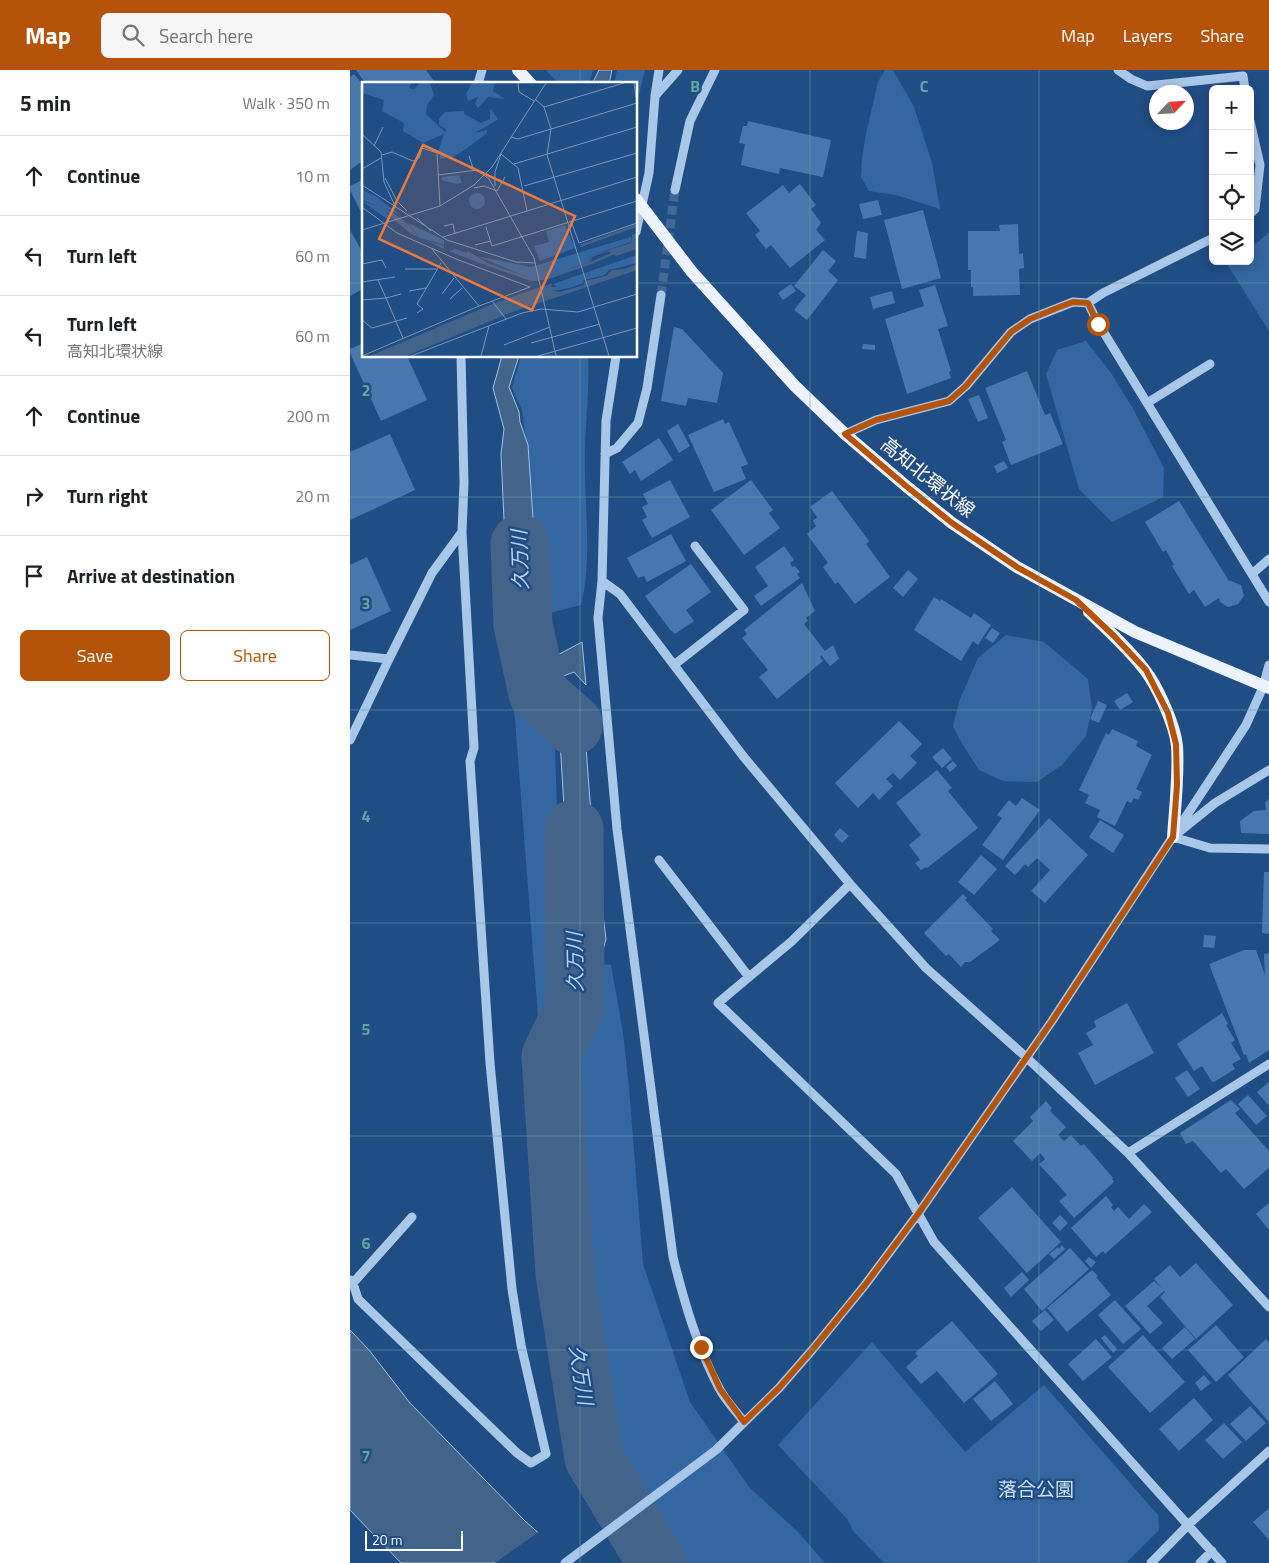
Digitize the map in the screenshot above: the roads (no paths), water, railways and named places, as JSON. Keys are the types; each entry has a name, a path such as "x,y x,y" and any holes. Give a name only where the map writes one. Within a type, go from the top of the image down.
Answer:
{"main road":[{"path":"518,70 529,82"},
{"name":"高知北環状線","path":"639,203 692,272 795,386 845,434 952,523 1017,567 1135,632 1266,687"},
{"path":"1076,600 1146,670 1168,713 1176,744 1177,785 1173,837"}],"street":[{"path":"639,203 649,173 659,70"},
{"path":"655,96 678,70"},
{"path":"675,190 690,120 716,70"},
{"path":"1118,70 1131,79 1147,86 1243,76 1244,85"},
{"path":"1252,130 1260,166 1256,209 1254,211"},
{"path":"845,434 876,420 949,401 966,386 1011,332 1030,319 1073,302 1088,303 1209,240"},
{"path":"605,454 616,448 638,423 647,388 661,296"},
{"path":"1088,303 1098,324 1269,602"},
{"path":"412,1217 352,1281 358,1299 517,1453 532,1464 546,1454 520,1336 512,1289 490,1063 470,762 474,748 462,532 464,483 461,358"},
{"path":"616,358 606,421 602,581 598,618 617,829 673,1257 682,1294 705,1355 720,1389 741,1425"},
{"path":"1147,403 1210,364"},
{"path":"350,740 388,659 432,573 462,532"},
{"path":"674,665 744,610 695,546"},
{"path":"1252,574 1269,558"},
{"path":"602,581 620,594 743,756 850,884 926,968 1026,1057 1128,1153 1269,1307"},
{"path":"350,655 388,659"},
{"path":"565,1563 716,1450 779,1388 865,1285 918,1214 1052,1021 1246,725 1266,687 1269,665"},
{"path":"1173,837 1215,803 1269,770"},
{"path":"1173,837 1210,848 1269,849"},
{"path":"659,860 749,977"},
{"path":"850,884 792,941 718,1003 896,1174 934,1242 1222,1563"},
{"path":"1128,1153 1269,1064"},
{"path":"1151,1563 1188,1525 1269,1451"},
{"path":"1200,1563 1212,1551"}],"water":[{"path":"599,70 612,70 609,82 593,82"},
{"path":"501,358 518,358 509,387 519,412 520,422 528,445 540,620 509,629 501,454 504,429 493,388"},
{"path":"582,642 586,685 574,672 558,678 570,705 583,706 592,828 606,939 603,950 594,928 586,923 565,899 564,806 559,725 543,711 523,714 513,665 550,659"},
{"path":"350,1330 369,1350 410,1403 524,1520 572,1563 401,1563 350,1510"}],"waterway":[{"name":"久万川","path":"520,544 523,625 538,693 573,726"},
{"name":"久万川","path":"574,829 575,1006 551,1056 565,1274 594,1458 657,1563"}],"tunnel":[{"path":"661,295 675,190"}],"park label":[{"name":"落合公園","path":"1036,1489"}]}
